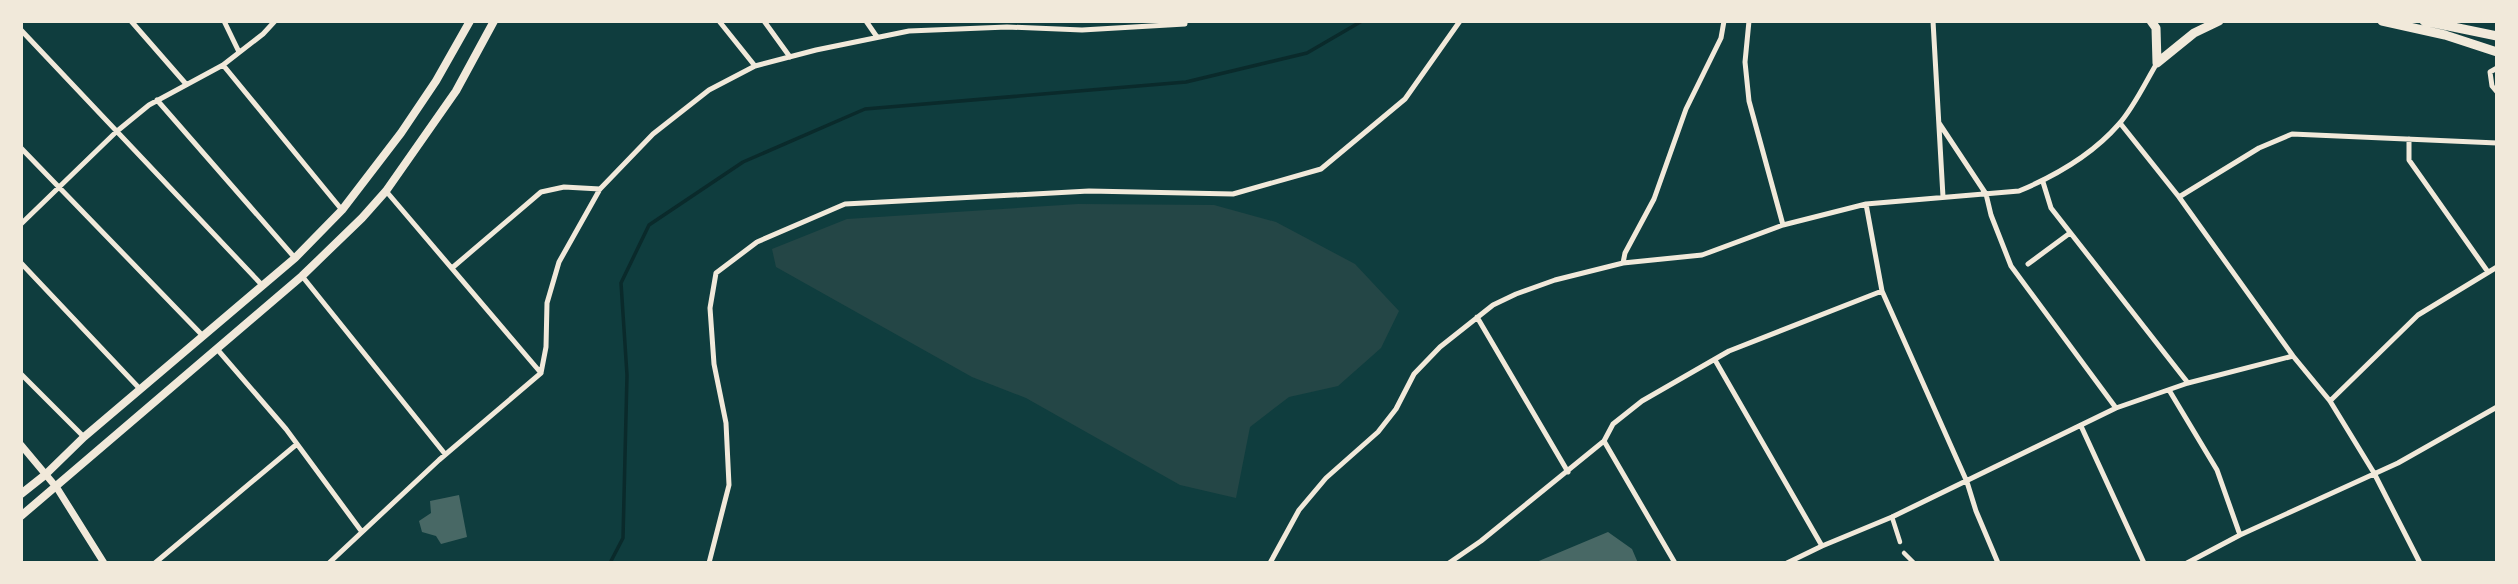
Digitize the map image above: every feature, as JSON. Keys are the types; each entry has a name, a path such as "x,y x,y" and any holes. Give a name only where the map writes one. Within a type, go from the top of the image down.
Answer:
{"main road":[{"path":"21,494 295,258 342,210 401,133 436,81 470,21"},
{"path":"21,516 302,276 362,218 386,191 456,91 494,21"},
{"path":"2151,21 2156,28 2157,63"},
{"path":"2157,63 2193,33 2219,21"},
{"path":"2382,21 2445,35 2497,52"},
{"path":"2424,21 2497,36"}],"street":[{"path":"131,21 186,84"},
{"path":"224,21 239,52"},
{"path":"21,224 116,131 157,100 223,65 275,21"},
{"path":"719,21 755,66"},
{"path":"764,21 790,57"},
{"path":"866,21 877,37"},
{"path":"909,31 913,21"},
{"path":"709,563 729,485 726,423 714,364 710,308 716,273 757,242 845,204 1089,191 1233,194 1321,169 1405,99 1460,21"},
{"path":"1623,263 1625,253 1654,200 1686,109 1721,38 1724,21"},
{"path":"1749,21 1745,62 1749,101 1783,225"},
{"path":"1933,21 1942,197"},
{"path":"329,563 445,454 541,373 546,347 547,303 559,262 600,189 653,134 709,90 755,66 909,31 1007,27 1082,30 1185,22"},
{"path":"21,30 262,285"},
{"path":"1270,563 1299,510 1326,478 1378,432 1396,409 1414,374 1440,346 1493,305 1555,280 1623,263 1702,256 1783,225 1866,204 2019,191 2043,182 2089,152 2120,123 2157,63"},
{"path":"223,65 342,210"},
{"path":"2497,68 2490,72 2492,86 2497,92"},
{"path":"157,100 295,258"},
{"path":"1939,122 1986,194 1991,215 2011,266 2116,408"},
{"path":"2120,123 2179,198 2293,356 2330,401 2374,473 2420,563"},
{"path":"2179,198 2259,148 2292,134 2497,143"},
{"path":"2409,139 2410,160 2488,272"},
{"path":"21,148 203,336"},
{"path":"2043,182 2051,208 2188,383"},
{"path":"452,268 541,192 564,187 600,189"},
{"path":"386,191 541,373"},
{"path":"1866,204 1882,292 1967,482 1998,563"},
{"path":"2028,264 2070,233"},
{"path":"21,263 140,389"},
{"path":"2330,401 2418,315 2497,267"},
{"path":"302,276 445,454"},
{"path":"1449,563 1568,472 1604,441 1613,424 1642,401 1729,351 1882,292"},
{"path":"1477,317 1568,472"},
{"path":"217,349 297,444 362,532"},
{"path":"1787,563 1967,482 2116,408 2188,383 2293,356"},
{"path":"1715,360 1822,546"},
{"path":"21,374 84,437"},
{"path":"2169,390 2217,470 2240,535"},
{"path":"2187,563 2240,535 2398,463 2497,407"},
{"path":"2081,426 2144,563"},
{"path":"1604,441 1675,563"},
{"path":"155,563 297,444"},
{"path":"21,445 57,488 104,563"},
{"path":"1892,517 1900,542"},
{"path":"1904,553 1914,563"}],"shaded area":[{"path":"1078,204 1214,205 1276,222 1355,264 1399,311 1381,348 1338,386 1289,397 1250,427 1236,498 1180,485 1026,398 972,377 776,267 772,249 847,219"}],"building":[{"path":"459,495 467,537 441,544 436,536 422,532 419,521 431,513 430,501"},
{"path":"1608,532 1632,549 1638,563 1534,563"}],"waterway":[{"path":"610,563 623,538 627,375 621,283 649,225 743,162 865,109 1186,82 1307,53 1362,21"}]}
